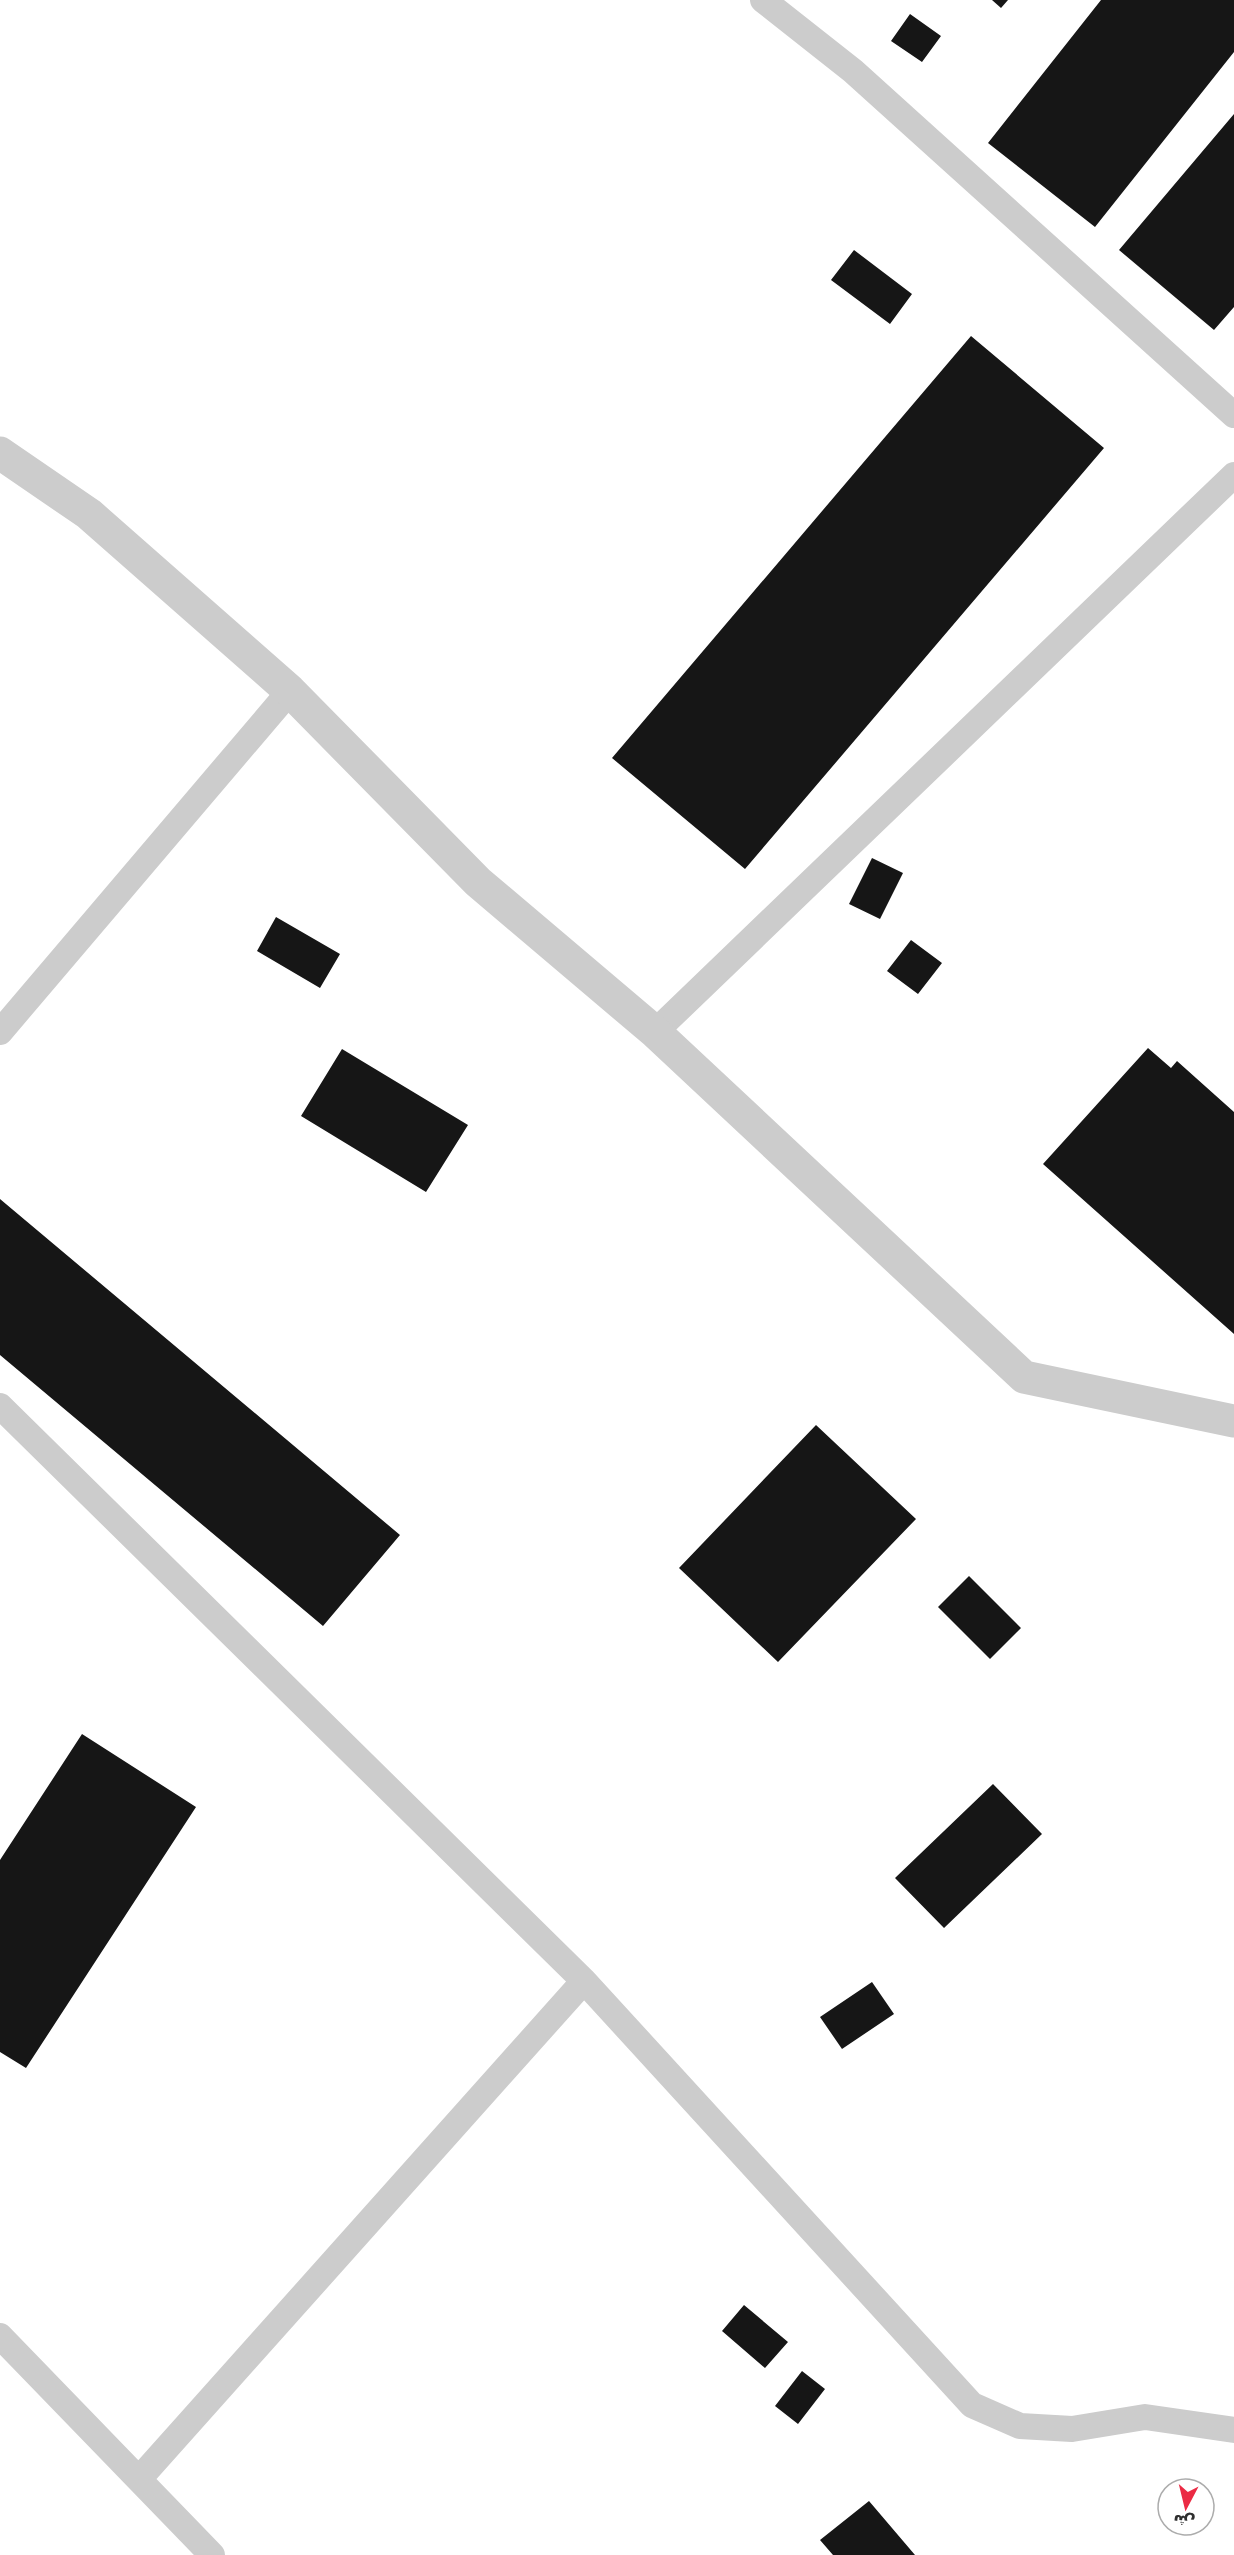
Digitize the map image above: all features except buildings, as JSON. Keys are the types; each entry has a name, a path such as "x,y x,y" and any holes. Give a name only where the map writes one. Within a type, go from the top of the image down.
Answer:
{"street":[{"path":"0,453 89,514 290,691 478,882 656,1032 1024,1377 1234,1421"}],"lane":[{"path":"763,0 853,71 1234,415"},
{"path":"656,1032 1234,475"},
{"path":"0,1032 290,691"},
{"path":"0,1406 584,1981 972,2405 1020,2426 1072,2429 1145,2417 1234,2430"},
{"path":"139,2479 584,1981"},
{"path":"0,2336 212,2555"}]}
